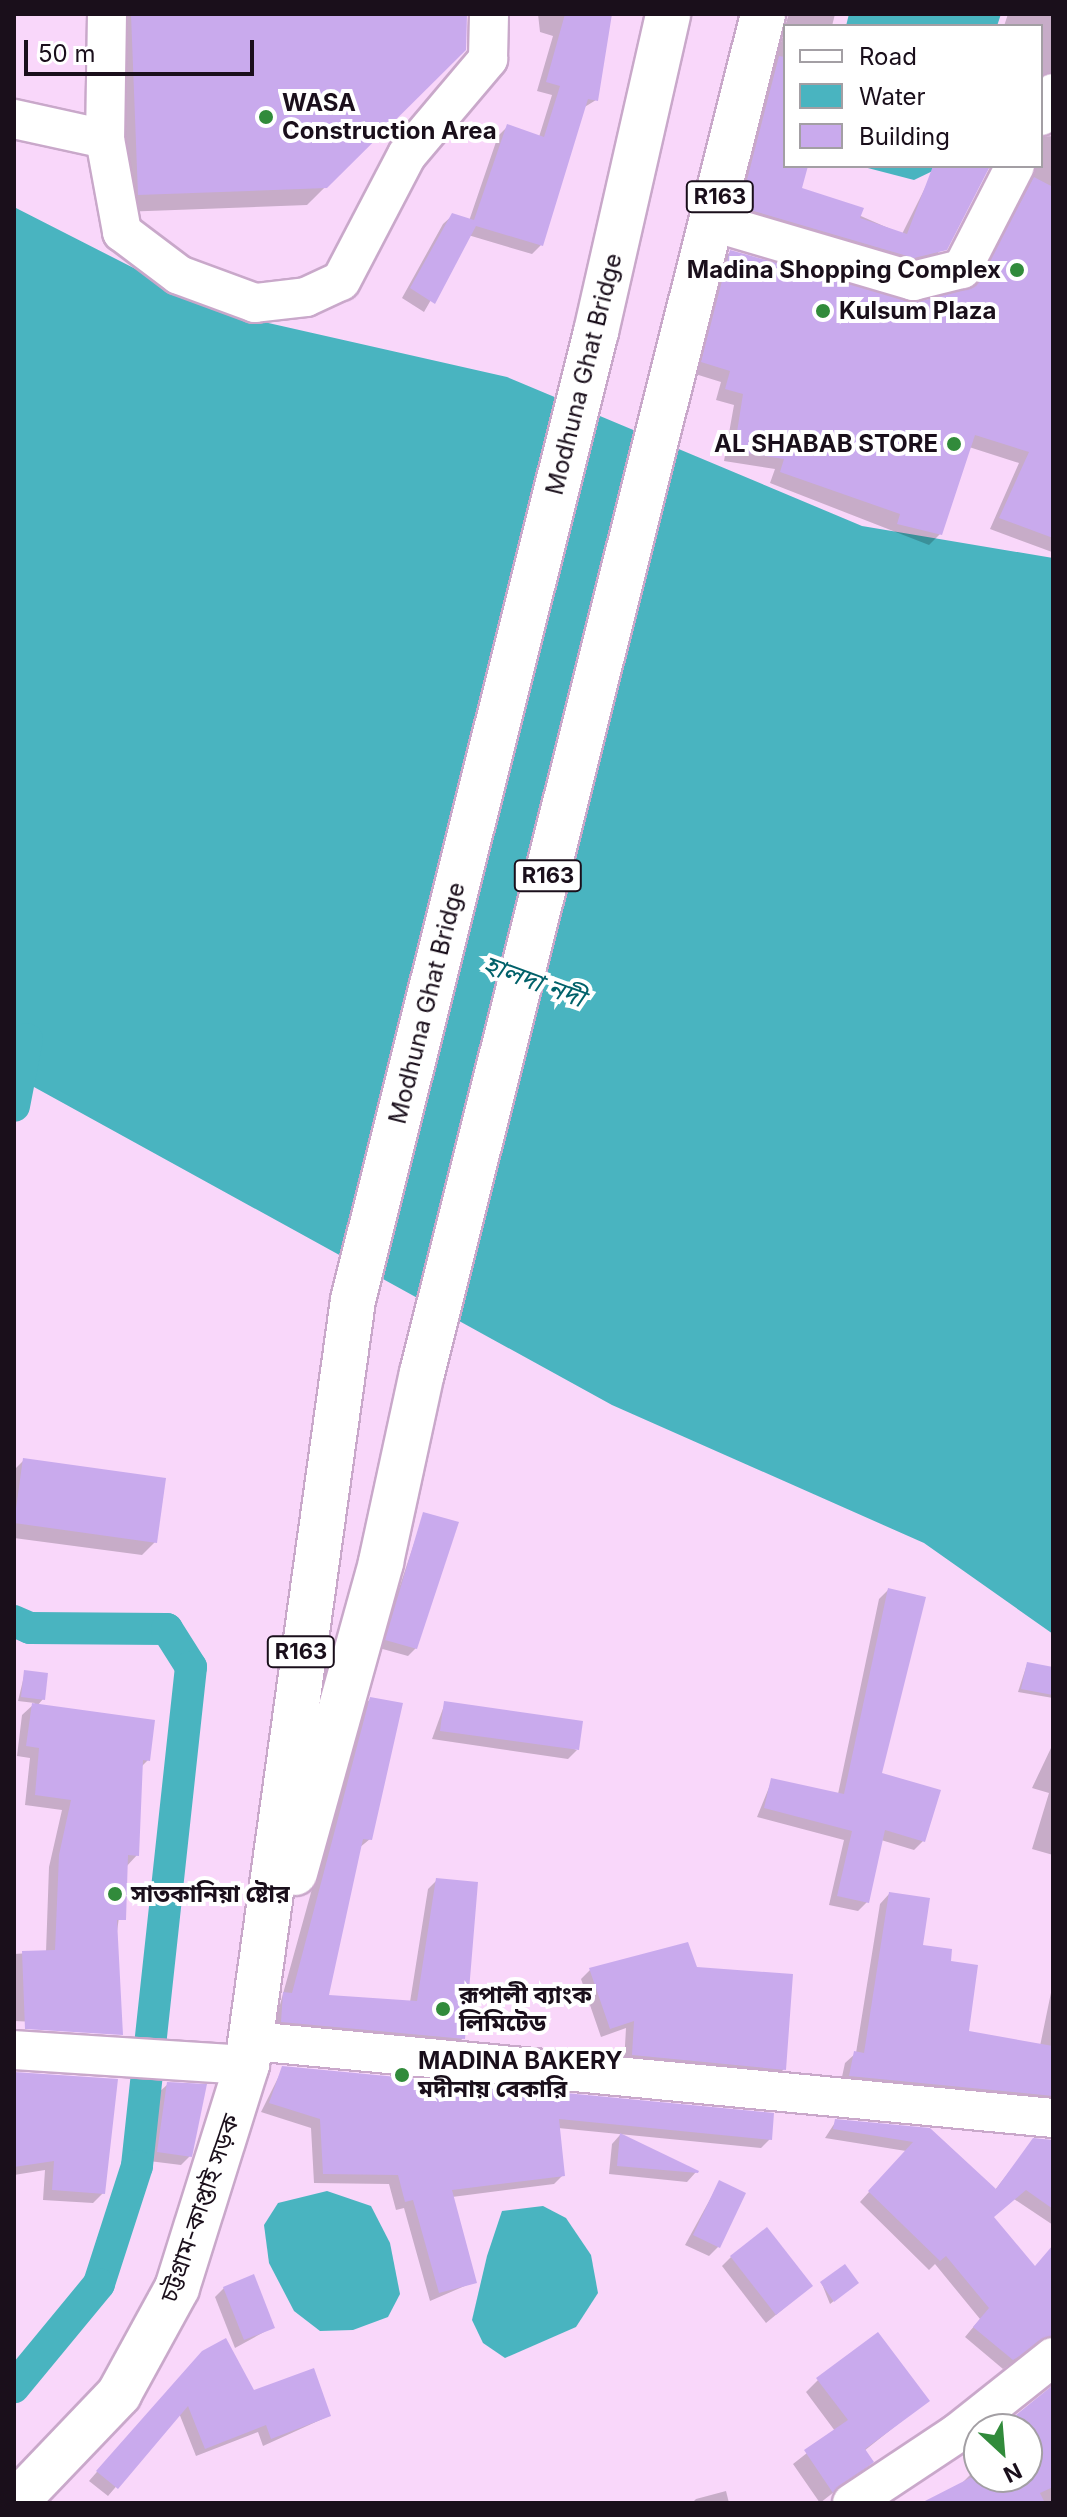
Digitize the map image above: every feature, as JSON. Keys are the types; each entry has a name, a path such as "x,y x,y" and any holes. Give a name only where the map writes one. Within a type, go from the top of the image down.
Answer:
{"main road":[{"name":"Modhuna Ghat Bridge","path":"253,2037 292,1713 353,1300 596,332 668,14"},
{"name":"R163","path":"253,2037 381,1562 422,1373 674,379 763,14"},
{"name":"চট্টগ্রাম-কাপ্তাই সড়ক","path":"15,2503 119,2394 177,2288 253,2037"}],"street":[{"path":"107,14 105,139 122,232 179,275 255,303 306,297 341,281 407,155 488,59 489,14"},
{"path":"1043,112 1053,93"},
{"path":"14,119 105,139"},
{"path":"713,222 913,281 962,269 1014,168"},
{"path":"14,2050 253,2037 1053,2118"},
{"path":"852,2503 1053,2357"}],"water":[{"path":"849,14 1001,14 998,24 846,24"},
{"path":"868,168 939,168 914,180"},
{"name":"হালদা নদী","path":"14,207 220,312 507,377 862,526 1053,558 1053,1634 924,1543 612,1405 14,1076"},
{"path":"327,2191 371,2206 390,2243 400,2294 388,2317 353,2330 320,2331 294,2311 269,2263 264,2225 278,2203"},
{"path":"543,2206 566,2218 591,2255 598,2293 576,2327 505,2358 483,2343 472,2320 487,2256 502,2211"}],"building":[{"name":"WASA Construction Area","path":"131,14 467,14 466,50 327,188 138,195"},
{"path":"565,14 612,14 598,101 588,99 543,246 476,226 435,304 410,288 452,213 474,220 507,124 544,137 560,86 546,82"},
{"path":"779,56 783,57 783,168 807,168 802,188 864,208 860,218 907,234 932,168 989,168 947,250 914,258 740,207"},
{"path":"1034,177 1053,187 1053,538 999,518 1029,452 975,435 942,535 897,524 900,514 780,472 784,459 734,451 743,394 725,389 730,371 701,362 730,250 918,302 976,286"},
{"path":"23,1458 166,1478 157,1543 14,1523"},
{"path":"423,1512 459,1522 417,1649 385,1640"},
{"path":"888,1588 926,1597 882,1773 941,1790 925,1842 885,1830 869,1903 837,1896 852,1831 764,1808 771,1778 844,1794"},
{"path":"1027,1662 1053,1667 1053,1695 1021,1689"},
{"path":"24,1670 48,1673 45,1700 21,1697"},
{"path":"370,1697 403,1703 372,1840 363,1839 329,1995 417,2001 436,1878 478,1882 465,2039 281,2022 283,1992 292,1993"},
{"path":"444,1701 583,1721 579,1750 440,1731"},
{"path":"32,1703 155,1720 150,1761 143,1760 139,1856 128,1855 126,1920 117,1920 123,2035 25,2029 22,1951 55,1950 59,1855 71,1800 35,1795 39,1748 26,1746"},
{"path":"889,1892 930,1898 923,1945 952,1949 951,1961 978,1965 969,2031 1053,2046 1053,2096 849,2076 854,2051 864,2053"},
{"path":"688,1942 697,1967 793,1974 786,2070 632,2055 634,2021 610,2029 589,1968"},
{"path":"282,2066 774,2113 772,2140 559,2119 565,2176 452,2190 477,2283 439,2293 413,2200 405,2202 398,2175 323,2174 320,2119 269,2103"},
{"path":"14,2072 118,2079 105,2194 52,2190 54,2161 14,2167"},
{"path":"167,2082 207,2084 192,2157 157,2152"},
{"path":"835,2119 930,2128 996,2189 1033,2138 1053,2140 1053,2209 1026,2190 994,2217 1035,2266 1053,2245 1053,2336 1013,2360 973,2327 989,2308 946,2256 940,2261 868,2191 913,2142 833,2129"},
{"path":"620,2133 699,2171 617,2166"},
{"path":"719,2180 746,2193 720,2248 693,2235"},
{"path":"767,2227 813,2286 776,2315 730,2256"},
{"path":"845,2264 859,2283 834,2302 820,2282"},
{"path":"254,2274 275,2328 244,2340 223,2287"},
{"path":"878,2332 930,2401 865,2449 874,2462 833,2493 804,2450 848,2420 816,2378"},
{"path":"226,2338 254,2390 314,2368 331,2416 271,2439 266,2425 205,2449 188,2406 118,2489 96,2471 202,2351"},
{"path":"1053,2385 1053,2487 1043,2492 1043,2413 1018,2413"},
{"path":"963,2482 963,2493 1040,2493 1045,2503 921,2503"}],"waterway":[{"path":"14,1106 27,1039"},
{"path":"14,1621 30,1628 167,1629 191,1667 137,2166 99,2284 14,2387"}],"place":[{"name":"WASA Construction Area","path":"266,117"},
{"name":"Madina Shopping Complex","path":"1017,270"},
{"name":"Kulsum Plaza","path":"823,311"},
{"name":"AL SHABAB STORE","path":"954,444"},
{"name":"সাতকানিয়া ষ্টোর","path":"115,1894"},
{"name":"রূপালী ব্যাংক লিমিটেড","path":"443,2009"},
{"name":"MADINA BAKERY মদীনায় বেকারি","path":"402,2075"}]}
